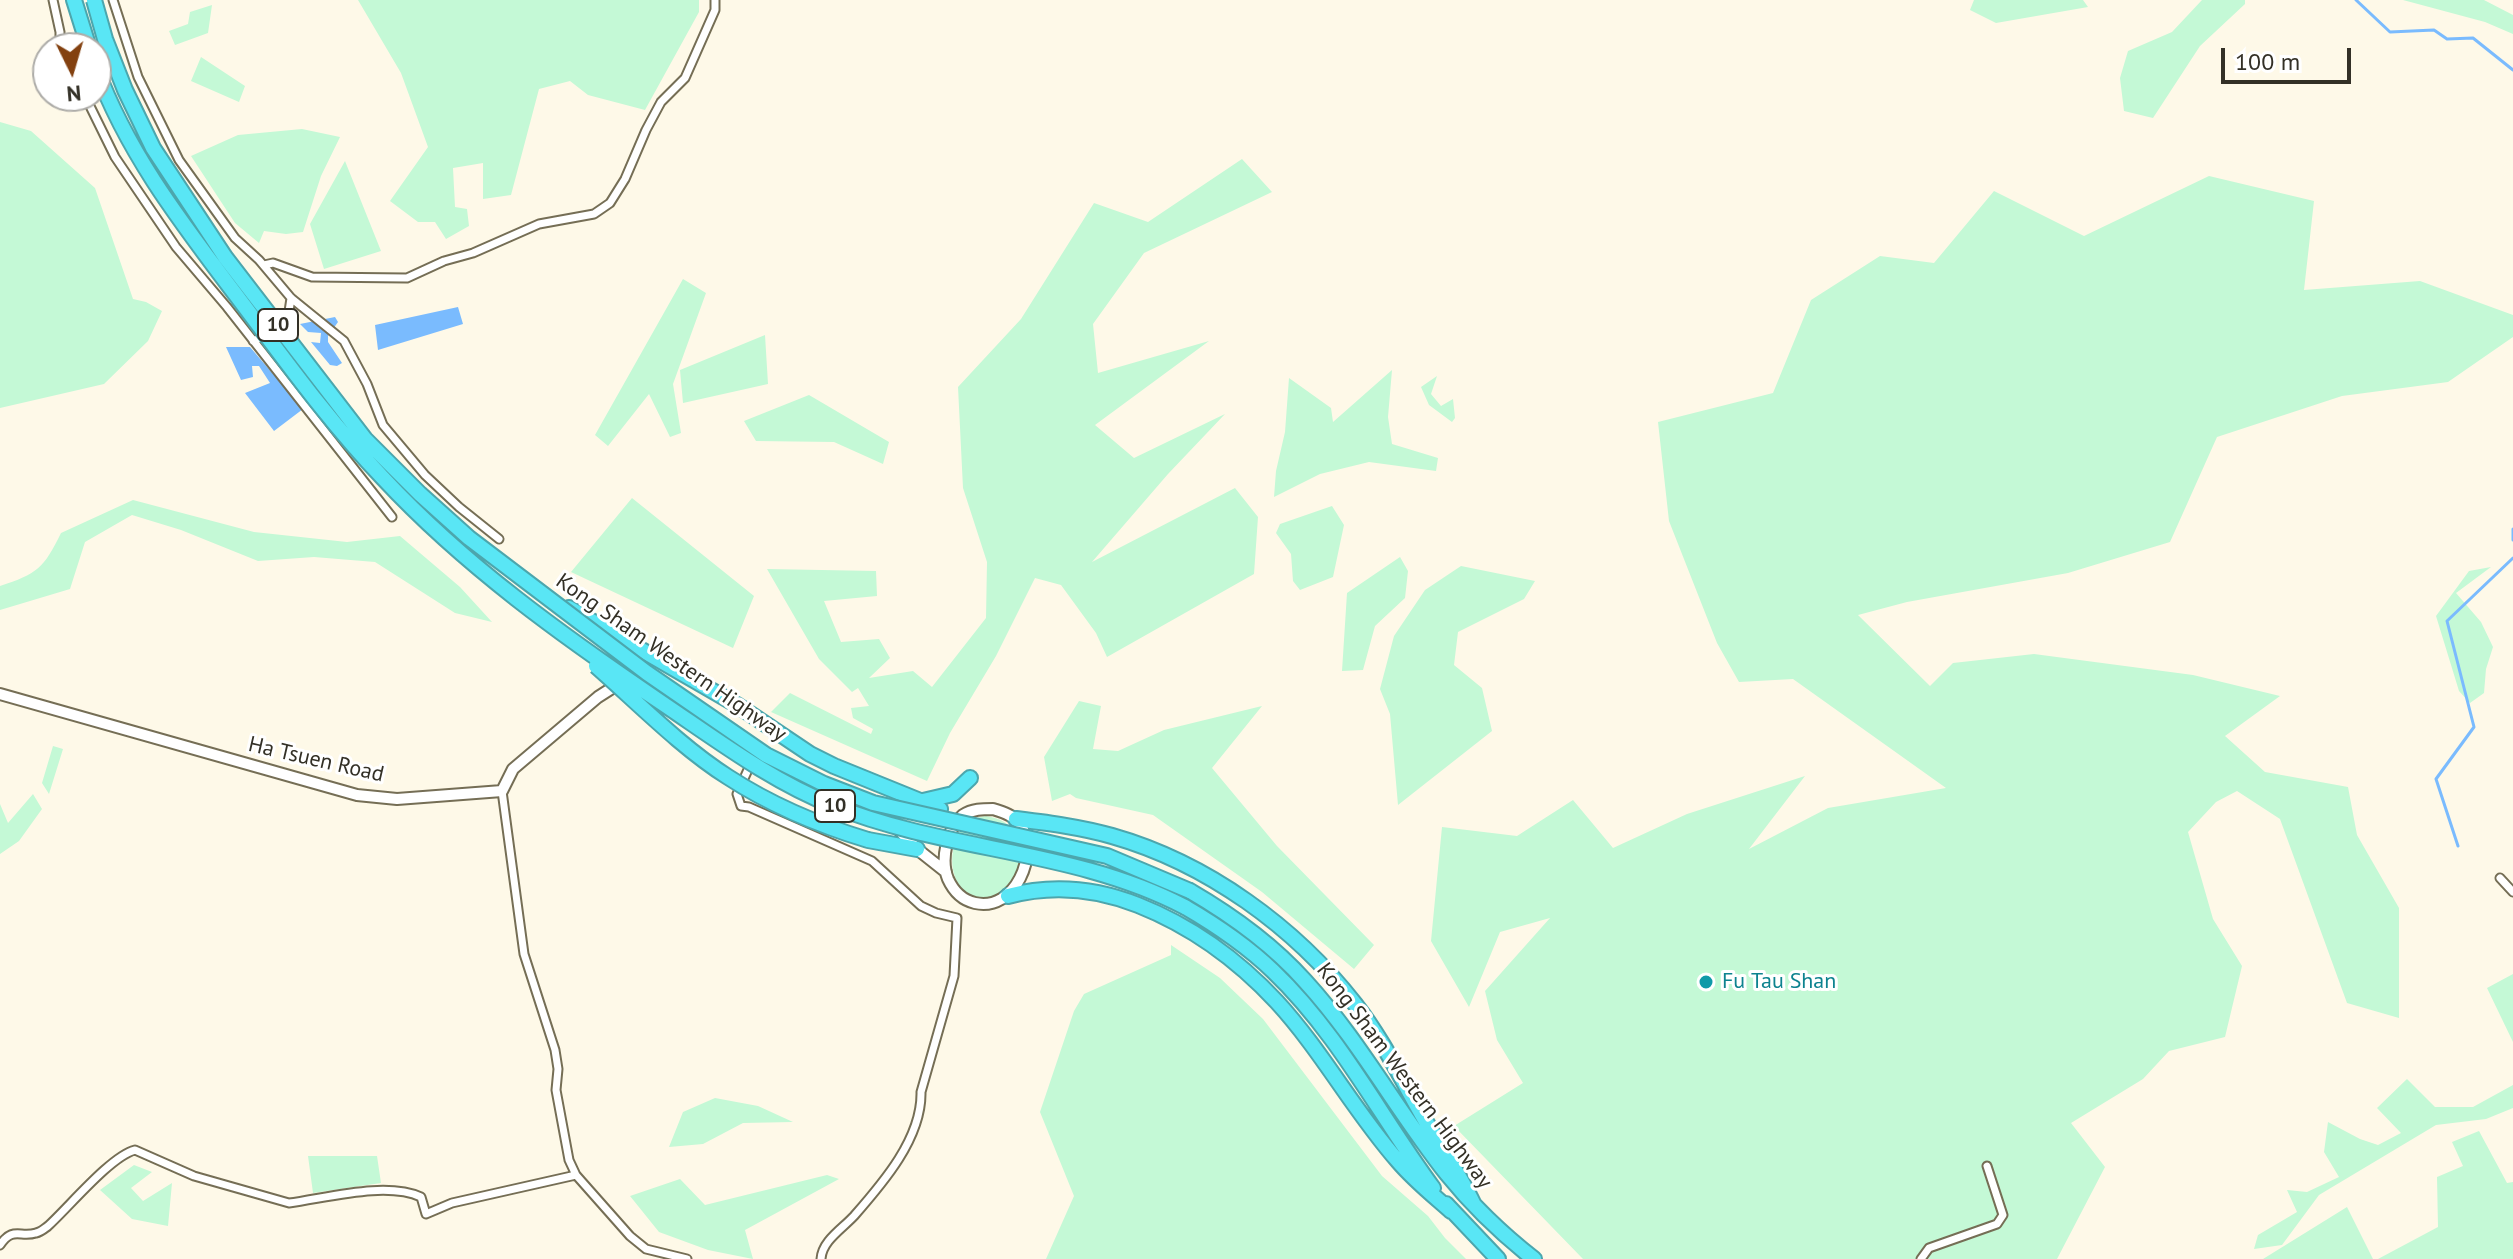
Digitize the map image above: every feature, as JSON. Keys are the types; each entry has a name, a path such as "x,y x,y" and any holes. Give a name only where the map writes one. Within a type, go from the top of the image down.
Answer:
{"highway":[{"path":"74,0 84,32"},
{"name":"Kong Sham Western Highway","path":"94,0 125,90 153,148 225,257 365,439 469,538 647,673 766,755 824,784 873,803 1128,863 1190,891 1256,933 1305,980 1352,1038 1447,1174 1502,1232 1534,1259"},
{"name":"Kong Sham Western Highway","path":"112,105 159,192 334,423 430,526 529,609 749,762 804,793 889,824 1106,874 1149,889 1216,926 1261,960 1307,1007 1451,1211 1498,1259"},
{"path":"540,593 737,705 810,754 940,809"},
{"path":"529,609 725,776 807,820 868,840 917,849"},
{"path":"922,801 953,794 970,778"},
{"path":"1016,819 1112,836 1153,851 1218,882 1287,932 1322,965 1371,1026 1460,1175 1473,1203"},
{"path":"1008,896 1030,890 1059,888 1102,892 1172,920 1217,948 1279,1004 1398,1161 1421,1186 1451,1211"}],"street":[{"path":"53,0 60,32"},
{"path":"113,0 138,77 179,160 235,238 264,265 291,298 344,341 367,384 383,425 425,475 499,539"},
{"path":"264,265 273,263 312,277 407,278 539,224 594,214 610,203 625,179 661,102 685,78 715,10 715,0"},
{"path":"93,112 115,157 176,247 392,517"},
{"path":"253,341 270,334 288,318 291,298"},
{"path":"687,1259 646,1249 638,1243 576,1175 569,1160 556,1090 558,1069 555,1050 524,954 502,791 513,769 598,697 634,674 752,758 816,790 870,808 940,809 962,816"},
{"name":"Ha Tsuen Road","path":"0,694 357,795 397,799 502,791"},
{"path":"752,758 737,794 741,806 872,861 921,906 957,918 954,976 921,1092 921,1108 897,1164 824,1247 821,1259"},
{"path":"870,808 946,872"},
{"path":"993,809 1016,819 1024,832 1024,865 1008,896 989,904 969,901 955,890 946,872 945,851 962,816 975,810 993,809"},
{"path":"2500,878 2513,892"},
{"path":"0,1242 17,1232 36,1233 48,1226 110,1166 135,1150 194,1176 278,1201 289,1203 370,1191 413,1193 421,1197 426,1214 452,1203 576,1175"},
{"path":"1921,1259 1929,1248 1997,1224 2003,1215 1987,1166"}],"green space":[{"path":"358,0 699,0 699,12 645,110 588,95 570,81 539,89 511,195 483,199 483,163 453,168 455,207 467,209 469,226 446,239 435,222 418,222 390,201 428,147 401,73"},
{"path":"1974,0 2083,0 2088,7 1996,23 1970,10"},
{"path":"2202,0 2245,0 2245,4 2200,46 2153,118 2124,111 2120,78 2128,51 2172,32"},
{"path":"2403,0 2484,0 2513,15 2513,34 2485,22"},
{"path":"212,5 208,33 175,45 169,31 188,24 190,12"},
{"path":"201,57 245,86 239,102 191,81"},
{"path":"0,122 31,131 95,188 133,299 162,311 148,341 104,384 0,408"},
{"path":"302,129 340,137 321,176 303,232 286,234 264,231 259,243 235,223 191,156 238,135"},
{"path":"1242,159 1272,192 1144,253 1093,324 1098,373 1209,341 1095,425 1134,458 1225,414 1092,562 1235,488 1258,517 1254,574 1107,657 1096,633 1061,585 1035,578 927,781 771,712 790,693 871,734 873,729 853,718 851,708 869,706 858,688 852,692 819,659 767,569 876,571 877,596 824,601 841,642 879,639 890,658 869,678 913,671 932,687 986,618 987,562 963,488 958,387 1021,319 1094,203 1148,222"},
{"path":"345,161 381,251 324,269 310,224"},
{"path":"2209,176 2314,201 2304,290 2420,281 2513,315 2513,337 2448,382 2342,396 2217,437 2170,542 2068,573 1907,602 1858,615 1930,686 1953,663 2034,654 2193,675 2280,696 2225,736 2265,772 2348,787 2357,835 2399,908 2399,1018 2347,1003 2280,819 2237,791 2216,802 2188,832 2213,919 2242,966 2225,1037 2169,1051 2143,1079 2071,1123 2105,1167 2057,1259 1583,1259 1454,1126 1523,1083 1497,1040 1485,991 1550,918 1500,932 1469,1007 1431,941 1442,827 1517,836 1573,800 1613,848 1687,814 1805,776 1749,849 1828,808 1946,788 1793,679 1739,682 1717,643 1669,521 1658,422 1773,393 1811,300 1880,256 1934,263 1994,191 2084,236"},
{"path":"683,279 706,293 673,384 681,433 670,437 649,394 608,446 595,435"},
{"path":"765,335 768,384 683,403 680,370"},
{"path":"1392,370 1388,417 1392,444 1438,458 1436,471 1369,462 1320,474 1274,497 1285,432 1289,378 1331,408 1333,422"},
{"path":"1437,376 1431,394 1441,406 1453,399 1455,418 1452,422 1429,405 1421,387"},
{"path":"809,395 889,442 883,464 834,442 756,441 744,421"},
{"path":"632,498 754,596 733,648 571,572"},
{"path":"133,500 254,532 347,542 400,536 460,587 492,622 455,613 375,562 314,557 258,561 181,530 132,515 85,542 70,589 0,610 0,586 23,578 38,568 61,533"},
{"path":"1332,506 1344,525 1333,577 1300,590 1293,581 1291,554 1276,533 1280,524"},
{"path":"1400,557 1408,571 1405,598 1375,626 1363,670 1342,671 1347,593"},
{"path":"1461,566 1535,581 1524,599 1458,632 1454,665 1482,688 1492,731 1398,805 1390,714 1380,689 1394,636 1425,590"},
{"path":"2491,567 2456,593 2481,622 2493,647 2486,669 2484,693 2470,703 2459,691 2436,616 2469,571"},
{"path":"1079,701 1101,706 1093,749 1118,751 1164,730 1262,706 1212,768 1277,846 1374,945 1354,969 1262,892 1153,815 1076,798 1070,794 1052,801 1044,757"},
{"path":"53,746 63,749 49,794 42,783"},
{"path":"33,794 42,809 19,841 0,854 0,804 8,823"},
{"path":"986,816 1004,822 1015,832 1020,845 1020,860 1008,886 998,895 986,898 971,895 960,886 952,859 961,831 972,821"},
{"path":"1171,945 1220,978 1263,1019 1382,1176 1428,1216 1466,1259 1046,1259 1074,1196 1040,1112 1074,1011 1084,994 1171,955"},
{"path":"2513,974 2513,1042 2487,988"},
{"path":"2407,1079 2435,1107 2473,1107 2513,1085 2513,1108 2486,1119 2436,1125 2319,1195 2282,1245 2254,1249 2258,1235 2297,1212 2287,1190 2307,1192 2339,1177 2324,1152 2328,1122 2378,1145 2401,1133 2377,1108"},
{"path":"715,1098 758,1106 793,1122 743,1123 703,1144 669,1147 683,1112"},
{"path":"2479,1131 2507,1183 2513,1182 2513,1259 2378,1259 2438,1227 2437,1177 2463,1166 2452,1142"},
{"path":"308,1156 377,1156 381,1183 313,1193"},
{"path":"134,1165 152,1172 131,1188 143,1201 172,1183 168,1226 132,1219 100,1190"},
{"path":"827,1175 839,1179 745,1230 753,1259 708,1250 659,1232 630,1196 680,1179 705,1205"},
{"path":"2347,1207 2373,1259 2263,1259"}],"water":[{"path":"458,307 463,324 378,350 375,325"},
{"path":"335,317 338,322 328,336 328,342 342,363 337,366 330,365 311,342 320,343 321,333 308,332 300,324"},
{"path":"226,347 250,347 303,409 274,431 245,393 270,383 259,366 252,366 253,377 241,380"}],"waterway":[{"path":"2356,0 2390,32 2434,30 2447,39 2473,38 2513,70"},
{"path":"2513,529 2513,540"},
{"path":"2458,846 2436,779 2474,727 2447,621 2513,558"}],"place":[{"name":"Fu Tau Shan","path":"1706,982"}]}
